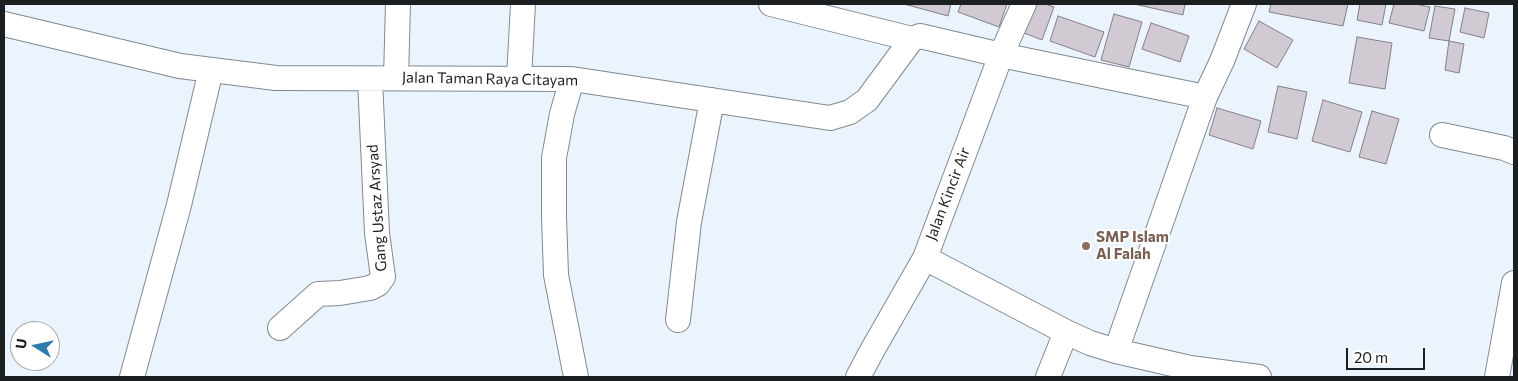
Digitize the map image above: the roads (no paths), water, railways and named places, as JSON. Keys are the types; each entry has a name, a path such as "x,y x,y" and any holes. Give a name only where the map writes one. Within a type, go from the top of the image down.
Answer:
{"street":[{"path":"396,78 398,4"},
{"path":"519,78 523,4"},
{"path":"771,4 912,39 920,36 931,38 1001,55 1205,97"},
{"name":"Jalan Kincir Air","path":"858,377 924,258 1001,55 1024,4"},
{"path":"1116,351 1205,97 1222,61 1244,4"},
{"name":"Jalan Taman Raya Citayam","path":"4,24 180,66 276,78 572,79 830,118 850,112 867,100 912,39"},
{"path":"132,377 179,205 211,70"},
{"name":"Gang Ustaz Arsyad","path":"280,328 318,294 340,293 370,288 378,284 383,277 376,215 370,79"},
{"path":"572,79 562,114 554,158 554,217 556,275 576,377"},
{"path":"678,320 689,222 712,100"},
{"path":"1442,135 1504,148 1514,152"},
{"path":"924,258 1090,343 1188,372 1259,377"},
{"path":"1497,377 1514,282"},
{"path":"1048,377 1066,332"}],"place":[{"name":"SMP Islam Al Falah","path":"1086,246"}]}
